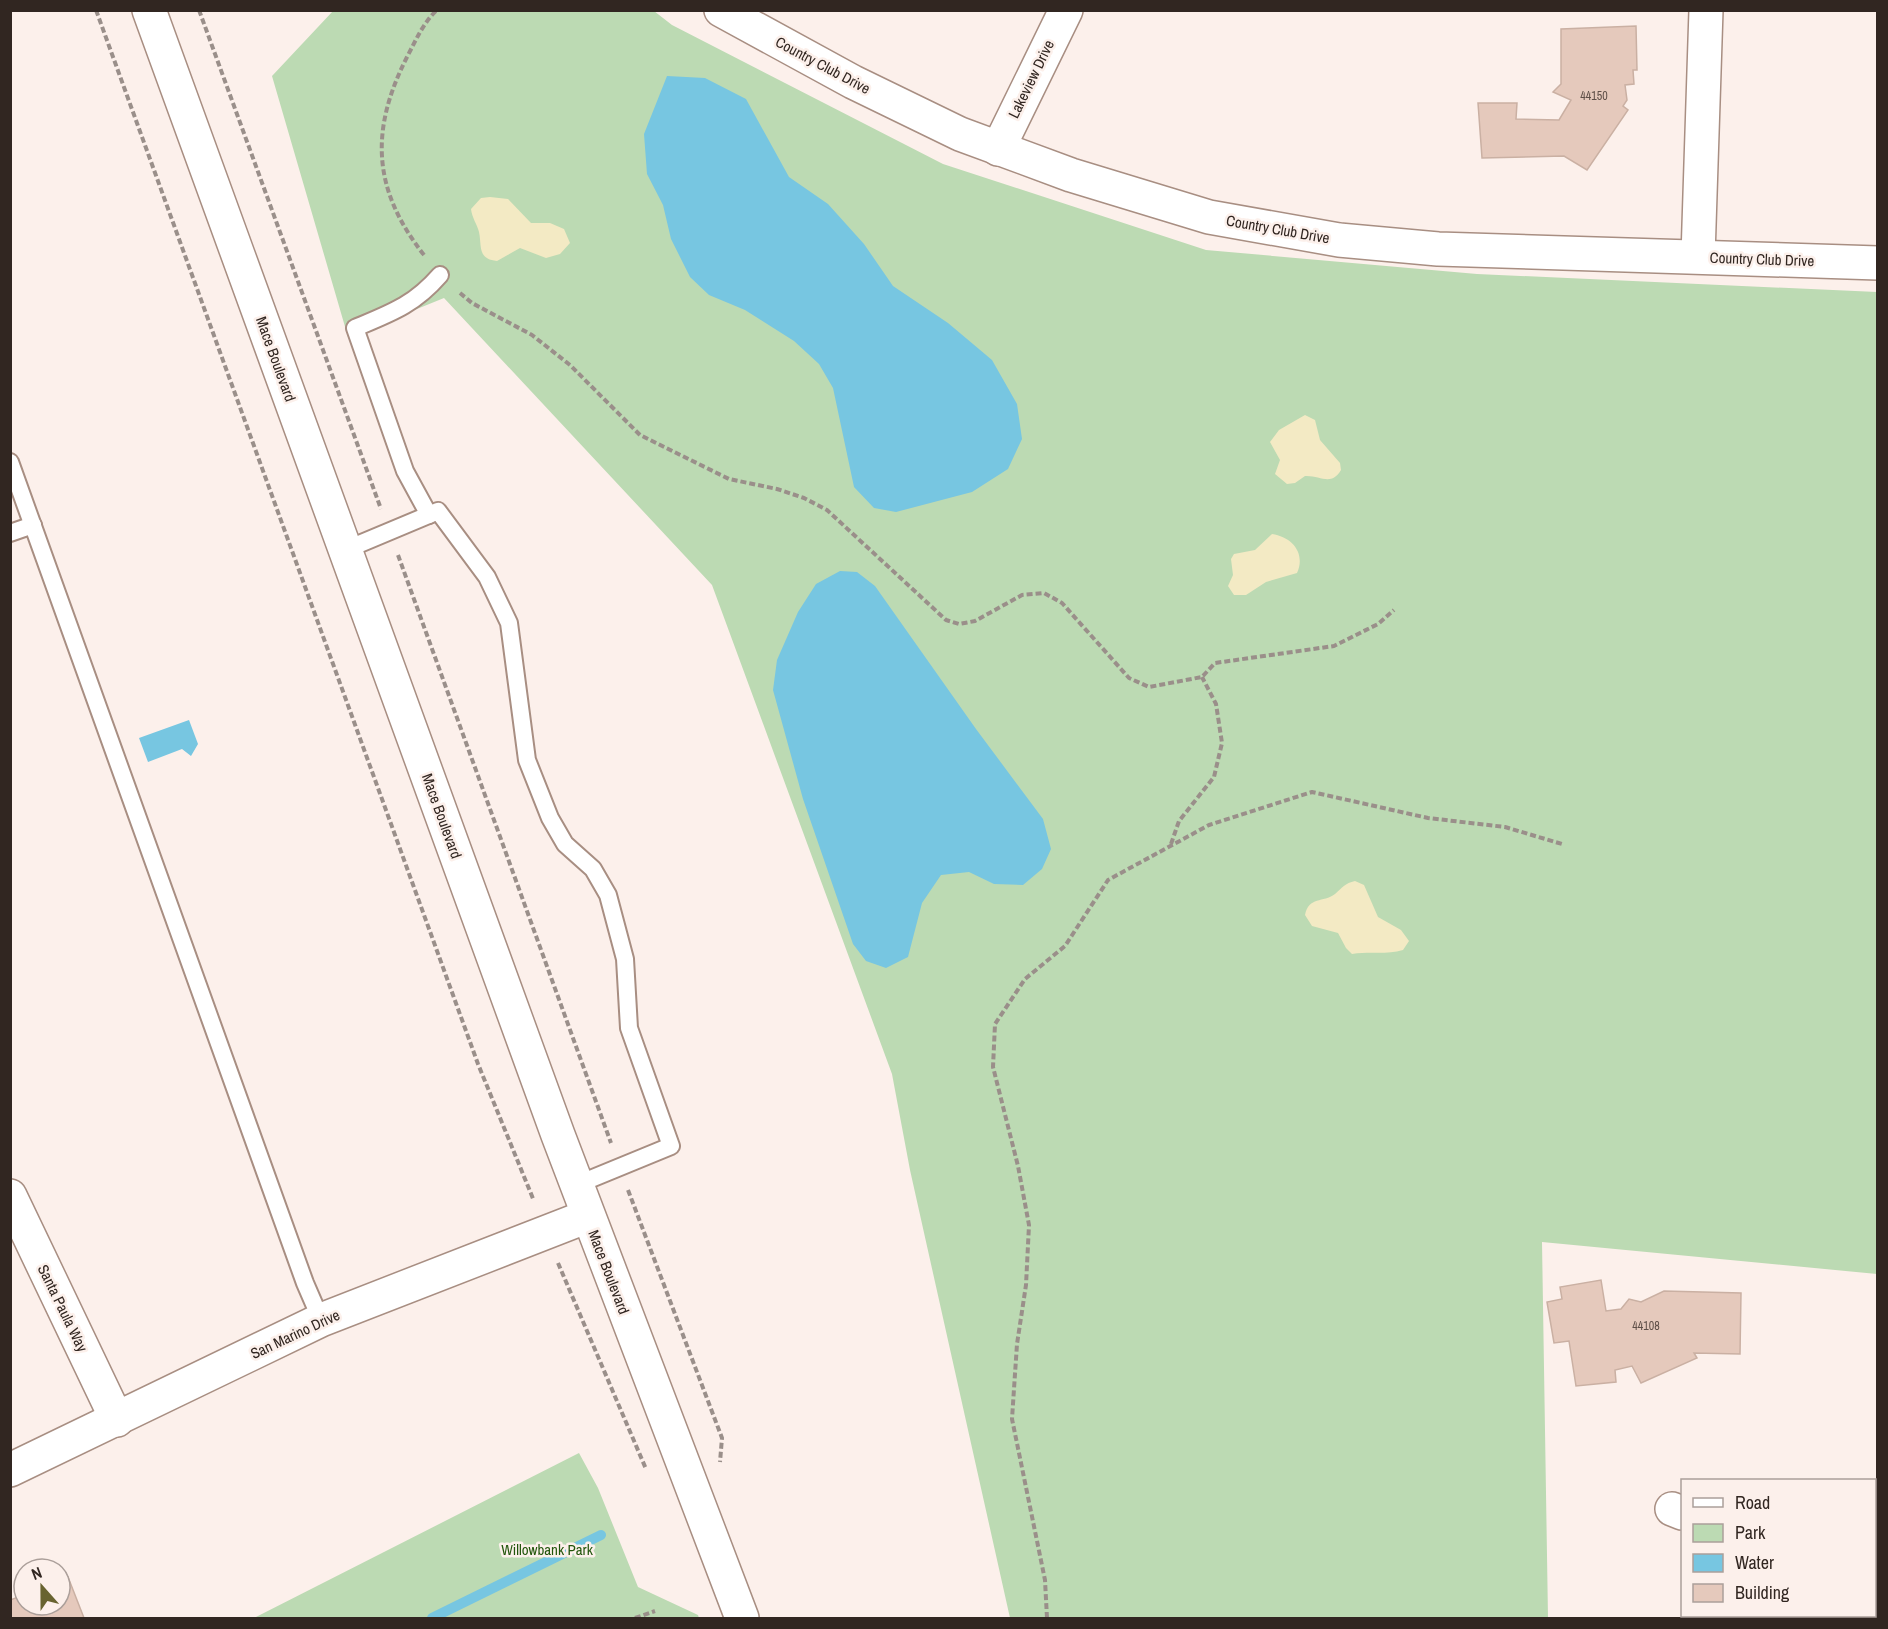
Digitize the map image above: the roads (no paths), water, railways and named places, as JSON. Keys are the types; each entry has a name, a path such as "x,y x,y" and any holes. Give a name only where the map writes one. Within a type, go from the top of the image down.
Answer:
{"street":[{"name":"Mace Boulevard","path":"149,10 576,1185 742,1618"},
{"name":"Country Club Drive","path":"721,10 852,82 960,134 1071,175 1209,217 1339,240 1438,249 1878,263"},
{"name":"Lakeview Drive","path":"998,149 1066,10"},
{"path":"1698,256 1707,10"},
{"name":"Santa Paula Way","path":"10,1196 117,1420"},
{"name":"San Marino Drive","path":"10,1470 321,1320 588,1216"}],"lane":[{"path":"429,515 405,471 355,328 407,307 425,292 440,274"},
{"path":"10,462 301,1272 321,1320"},
{"path":"345,550 438,511 499,598 508,623 527,760 550,818 565,844 593,869 608,895 625,959 630,1028 671,1146 576,1185"},
{"path":"10,533 33,525"}],"water":[{"path":"667,76 705,78 746,99 789,177 828,204 864,244 893,286 948,323 992,360 1017,404 1022,439 1008,469 972,492 896,512 874,508 854,487 833,388 819,364 794,341 745,310 709,295 690,277 671,239 663,205 647,174 644,134"},
{"path":"840,571 857,572 875,586 1043,819 1051,849 1042,869 1023,885 994,884 969,872 941,875 922,903 908,957 886,968 866,961 853,944 803,799 773,690 777,660 798,612 816,584"},
{"path":"189,720 198,744 191,756 182,749 148,762 139,738"}],"waterway":[{"path":"432,1618 601,1535"}],"park label":[{"name":"Willowbank Park","path":"547,1549"}]}
